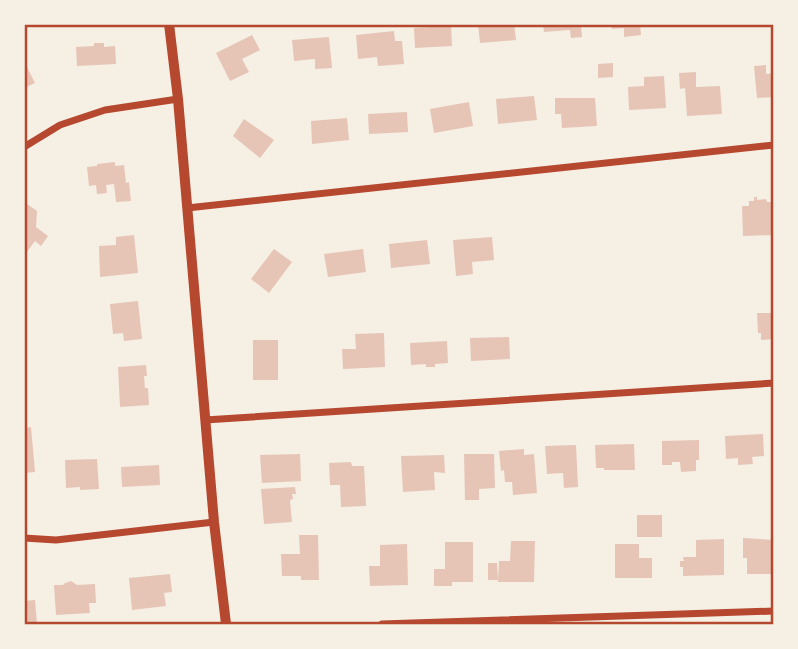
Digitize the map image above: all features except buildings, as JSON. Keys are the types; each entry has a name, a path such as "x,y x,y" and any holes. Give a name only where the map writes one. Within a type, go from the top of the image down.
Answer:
{"street":[{"path":"169,24 178,99 214,522 226,625"},
{"path":"24,147 60,125 105,110 178,99"},
{"path":"187,208 774,145"},
{"path":"205,420 774,383"},
{"path":"24,538 56,540 214,522"},
{"path":"382,625 774,611"}]}
